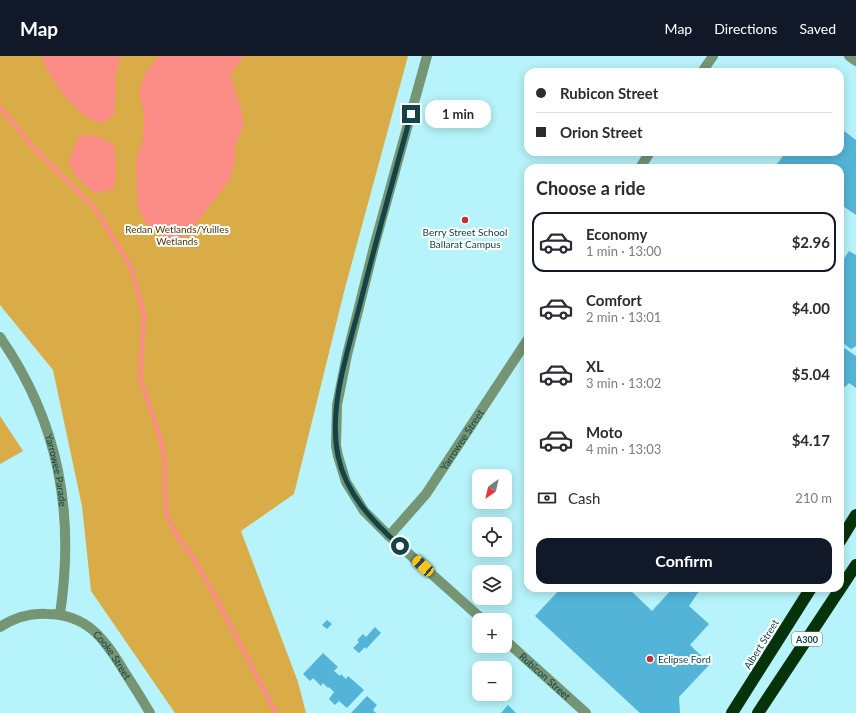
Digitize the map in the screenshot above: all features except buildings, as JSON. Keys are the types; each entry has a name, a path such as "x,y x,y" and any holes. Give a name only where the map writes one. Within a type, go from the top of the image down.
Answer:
{"highway":[{"path":"844,534 856,515"},
{"name":"A300","path":"844,583 856,565"},
{"name":"Albert Street","path":"732,713 808,592"},
{"name":"A300","path":"758,713 838,592"}],"street":[{"path":"427,56 375,243 339,387 336,420 338,456 346,482 368,515 389,536 475,613"},
{"path":"705,68 713,56"},
{"path":"849,56 856,61"},
{"name":"Yarrowee Parade","path":"0,337 20,368 32,391 45,422 58,468 64,508 65,532 65,579 60,614"},
{"name":"Yarrowee Street","path":"389,536 426,494 524,345"},
{"name":"Cooke Street","path":"0,627 14,620 34,614 60,614 79,620 92,629 107,644 150,713"},
{"name":"Rubicon Street","path":"512,646 586,713"}],"green space":[{"name":"Redan Wetlands/Yuilles Wetlands","path":"0,56 408,56 345,288 294,494 241,531 298,682 306,713 175,713 91,591 82,506 53,370 0,305"},
{"path":"0,416 23,451 0,464"}],"shaded area":[{"path":"42,56 121,56 115,77 116,94 114,115 102,123 92,120 80,112 60,90 49,73"},
{"path":"159,56 244,56 230,74 244,123 235,146 235,159 230,179 193,228 177,242 161,235 145,222 137,204 136,160 143,139 144,116 139,90 147,70"},
{"path":"79,135 97,136 114,145 116,166 114,189 95,193 79,180 68,163"}],"waterway":[{"path":"0,107 29,143 96,210 131,267 144,314 140,377 160,437 165,464 167,516 178,537 194,559 213,592 276,713"}],"place":[{"name":"Berry Street School Ballarat Campus","path":"465,220"},
{"name":"Eclipse Ford","path":"650,659"}],"route":[{"path":"400,546 364,511 346,482 338,456 336,420 339,387 375,243 411,114"}]}
